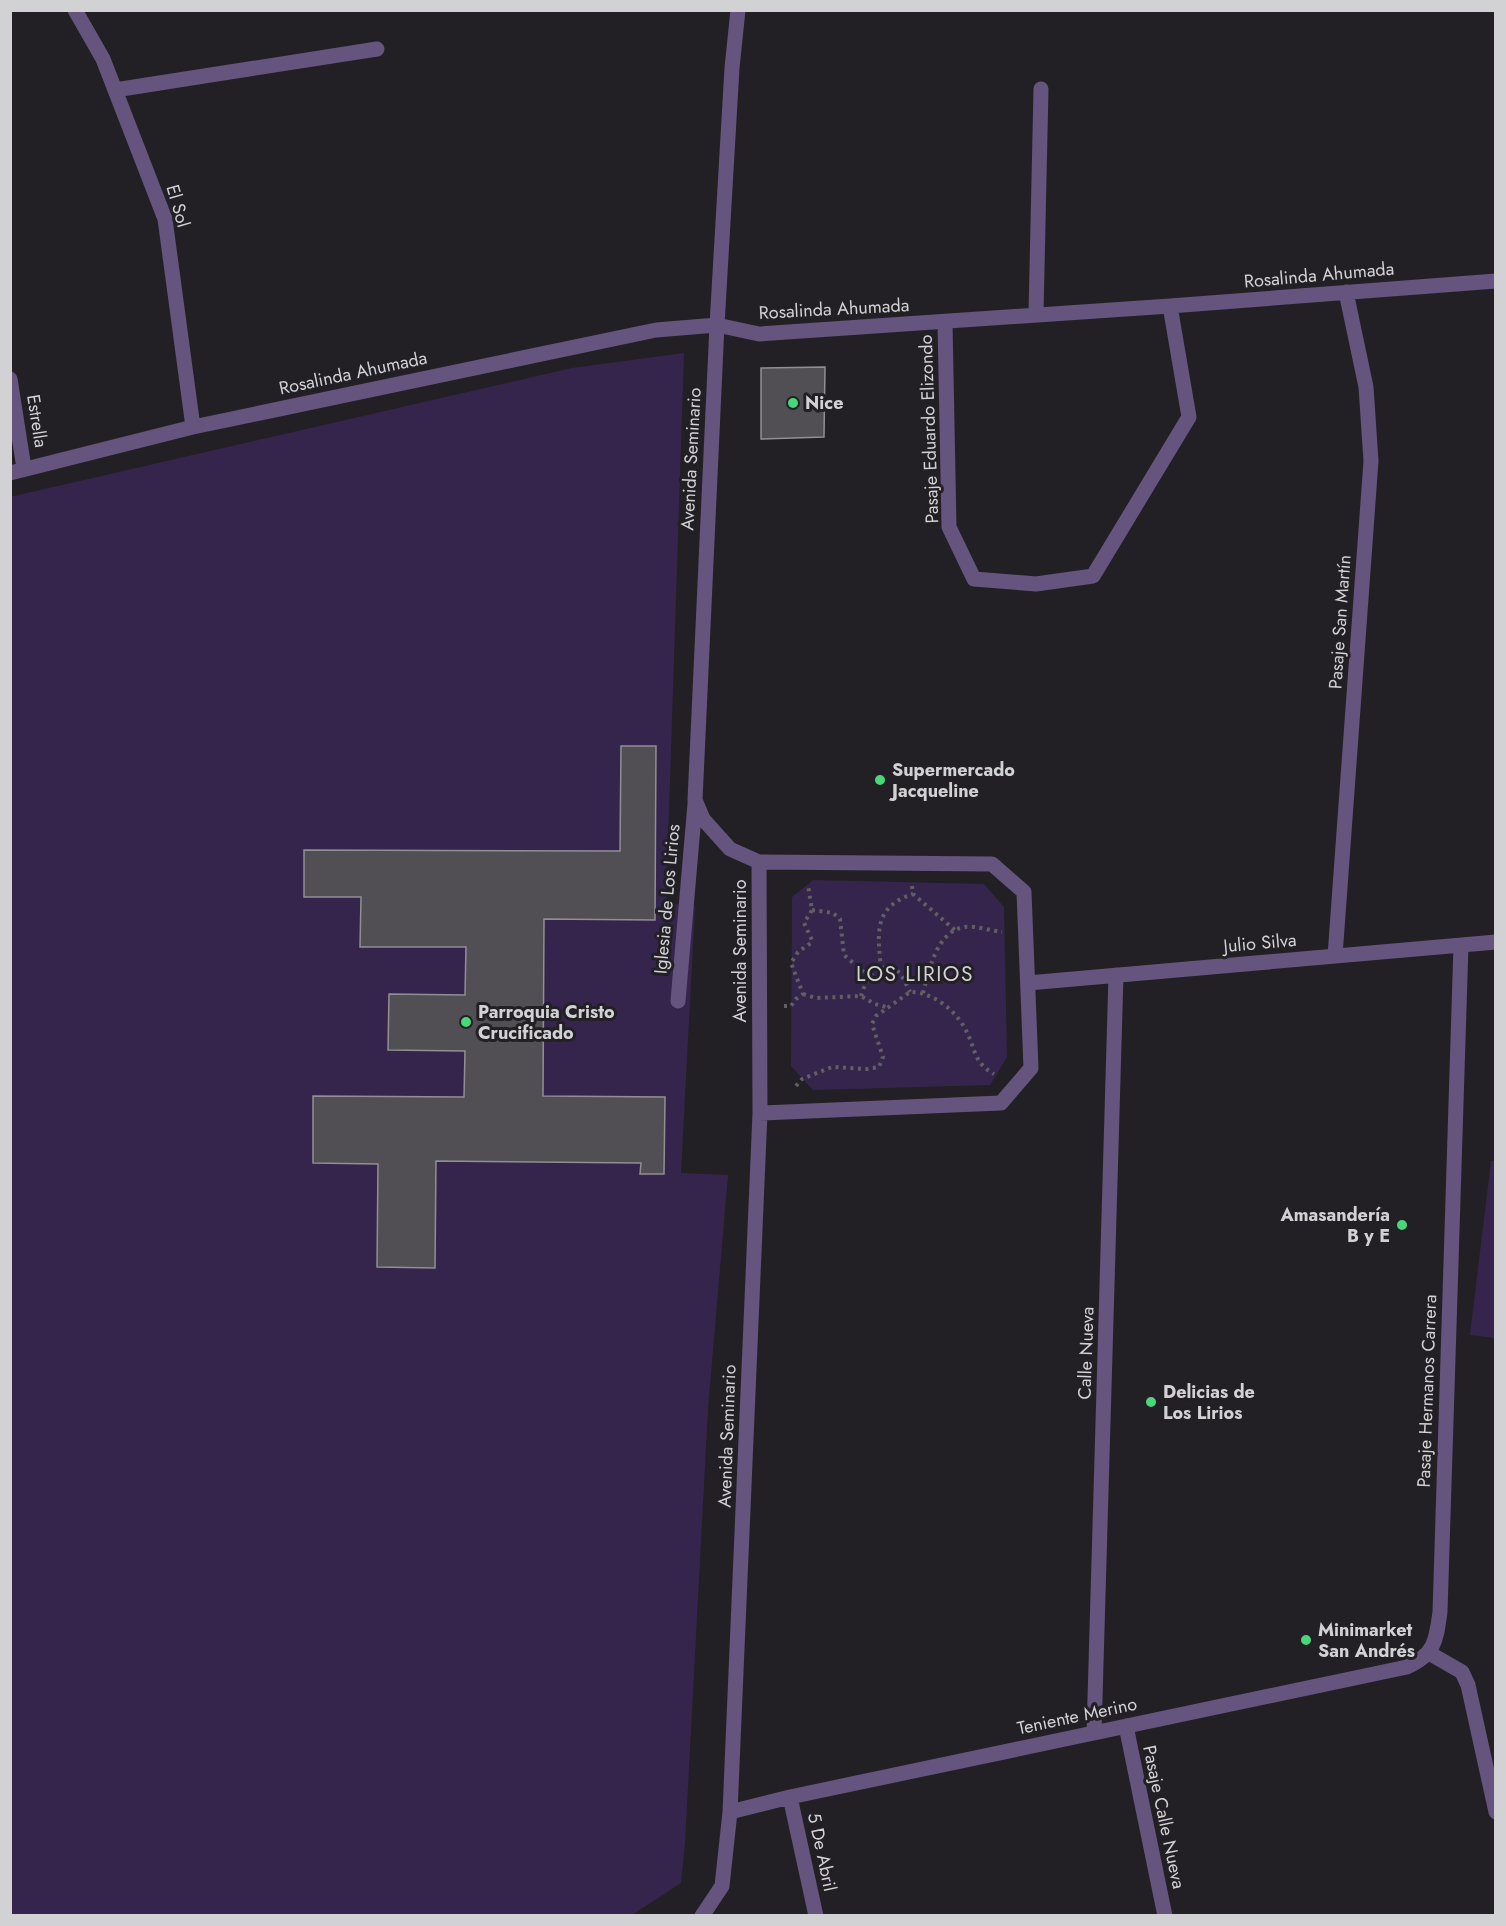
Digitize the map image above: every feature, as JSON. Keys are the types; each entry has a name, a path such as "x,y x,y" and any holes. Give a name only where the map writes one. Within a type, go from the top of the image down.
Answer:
{"street":[{"name":"El Sol","path":"75,10 103,59 165,219 193,427"},
{"name":"Avenida Seminario","path":"702,1916 722,1886 730,1812 760,1113 759,862 730,849 703,819 695,800 717,325 732,68 738,10"},
{"path":"115,90 377,49"},
{"path":"1036,314 1041,89"},
{"name":"Rosalinda Ahumada","path":"17,471 193,427 656,330 717,325 759,334 1496,281"},
{"name":"Pasaje San Martín","path":"1335,956 1371,461 1366,387 1346,292"},
{"name":"Pasaje Eduardo Elizondo","path":"945,322 949,527 974,579 1036,584 1093,576 1189,417 1170,306"},
{"name":"Estrella","path":"10,379 17,471"},
{"name":"Iglesia de Los Lirios","path":"678,1001 695,800"},
{"path":"759,862 992,864 1024,892 1031,1068 1001,1103 760,1113"},
{"name":"Julio Silva","path":"1028,983 1496,942"},
{"name":"Pasaje Hermanos Carrera","path":"1429,1653 1435,1643 1440,1612 1461,945"},
{"name":"Calle Nueva","path":"1094,1733 1116,975"},
{"path":"1429,1653 1462,1672 1468,1685 1496,1812"},
{"name":"Teniente Merino","path":"730,1812 790,1797 1407,1667 1420,1661 1429,1653"},
{"name":"Pasaje Calle Nueva","path":"1126,1726 1165,1916"},
{"name":"5 De Abril","path":"790,1797 816,1916"}],"path":[{"path":"803,994 791,963 798,952 812,940 804,923 812,910 808,892 809,862"},
{"path":"911,863 913,894 956,931"},
{"path":"881,969 878,934 880,921 894,904 904,896 913,894"},
{"path":"812,910 825,911 840,919 844,955 868,976"},
{"path":"923,993 935,952 951,933 964,927 1026,936"},
{"path":"861,996 868,976 881,969 894,969 903,976 910,992"},
{"path":"795,1112 793,1090 802,1079 832,1067 867,1069 879,1067 883,1057 872,1024 876,1016 910,992 923,993 957,1017 980,1065 1015,1087"},
{"path":"760,1008 791,1006 803,994"},
{"path":"803,994 816,998 861,996 887,1008"}],"shaded area":[{"path":"684,353 666,903 695,906 681,1173 728,1175 708,1409 681,1883 632,1915 11,1915 10,497 572,368"},
{"path":"813,880 984,884 1004,907 1007,1057 990,1085 813,1090 791,1066 792,897"},
{"path":"1491,1161 1496,1161 1495,1338 1470,1335"}],"building":[{"name":"Nice","path":"825,367 824,437 761,439 761,368"},
{"name":"Parroquia Cristo Crucificado","path":"621,746 656,746 655,920 544,919 543,1096 665,1097 664,1174 640,1174 641,1163 436,1161 435,1268 377,1267 378,1164 313,1163 313,1096 464,1097 465,1051 388,1050 389,994 465,995 466,947 360,947 361,897 304,897 304,850 620,851"}],"place":[{"name":"Nice","path":"793,403"},
{"name":"Supermercado Jacqueline","path":"880,780"},
{"name":"Parroquia Cristo Crucificado","path":"466,1022"},
{"name":"Amasandería B y E","path":"1402,1225"},
{"name":"Delicias de Los Lirios","path":"1151,1402"},
{"name":"Minimarket San Andrés","path":"1306,1640"}],"district":[{"name":"LOS LIRIOS","path":"915,974"}]}
